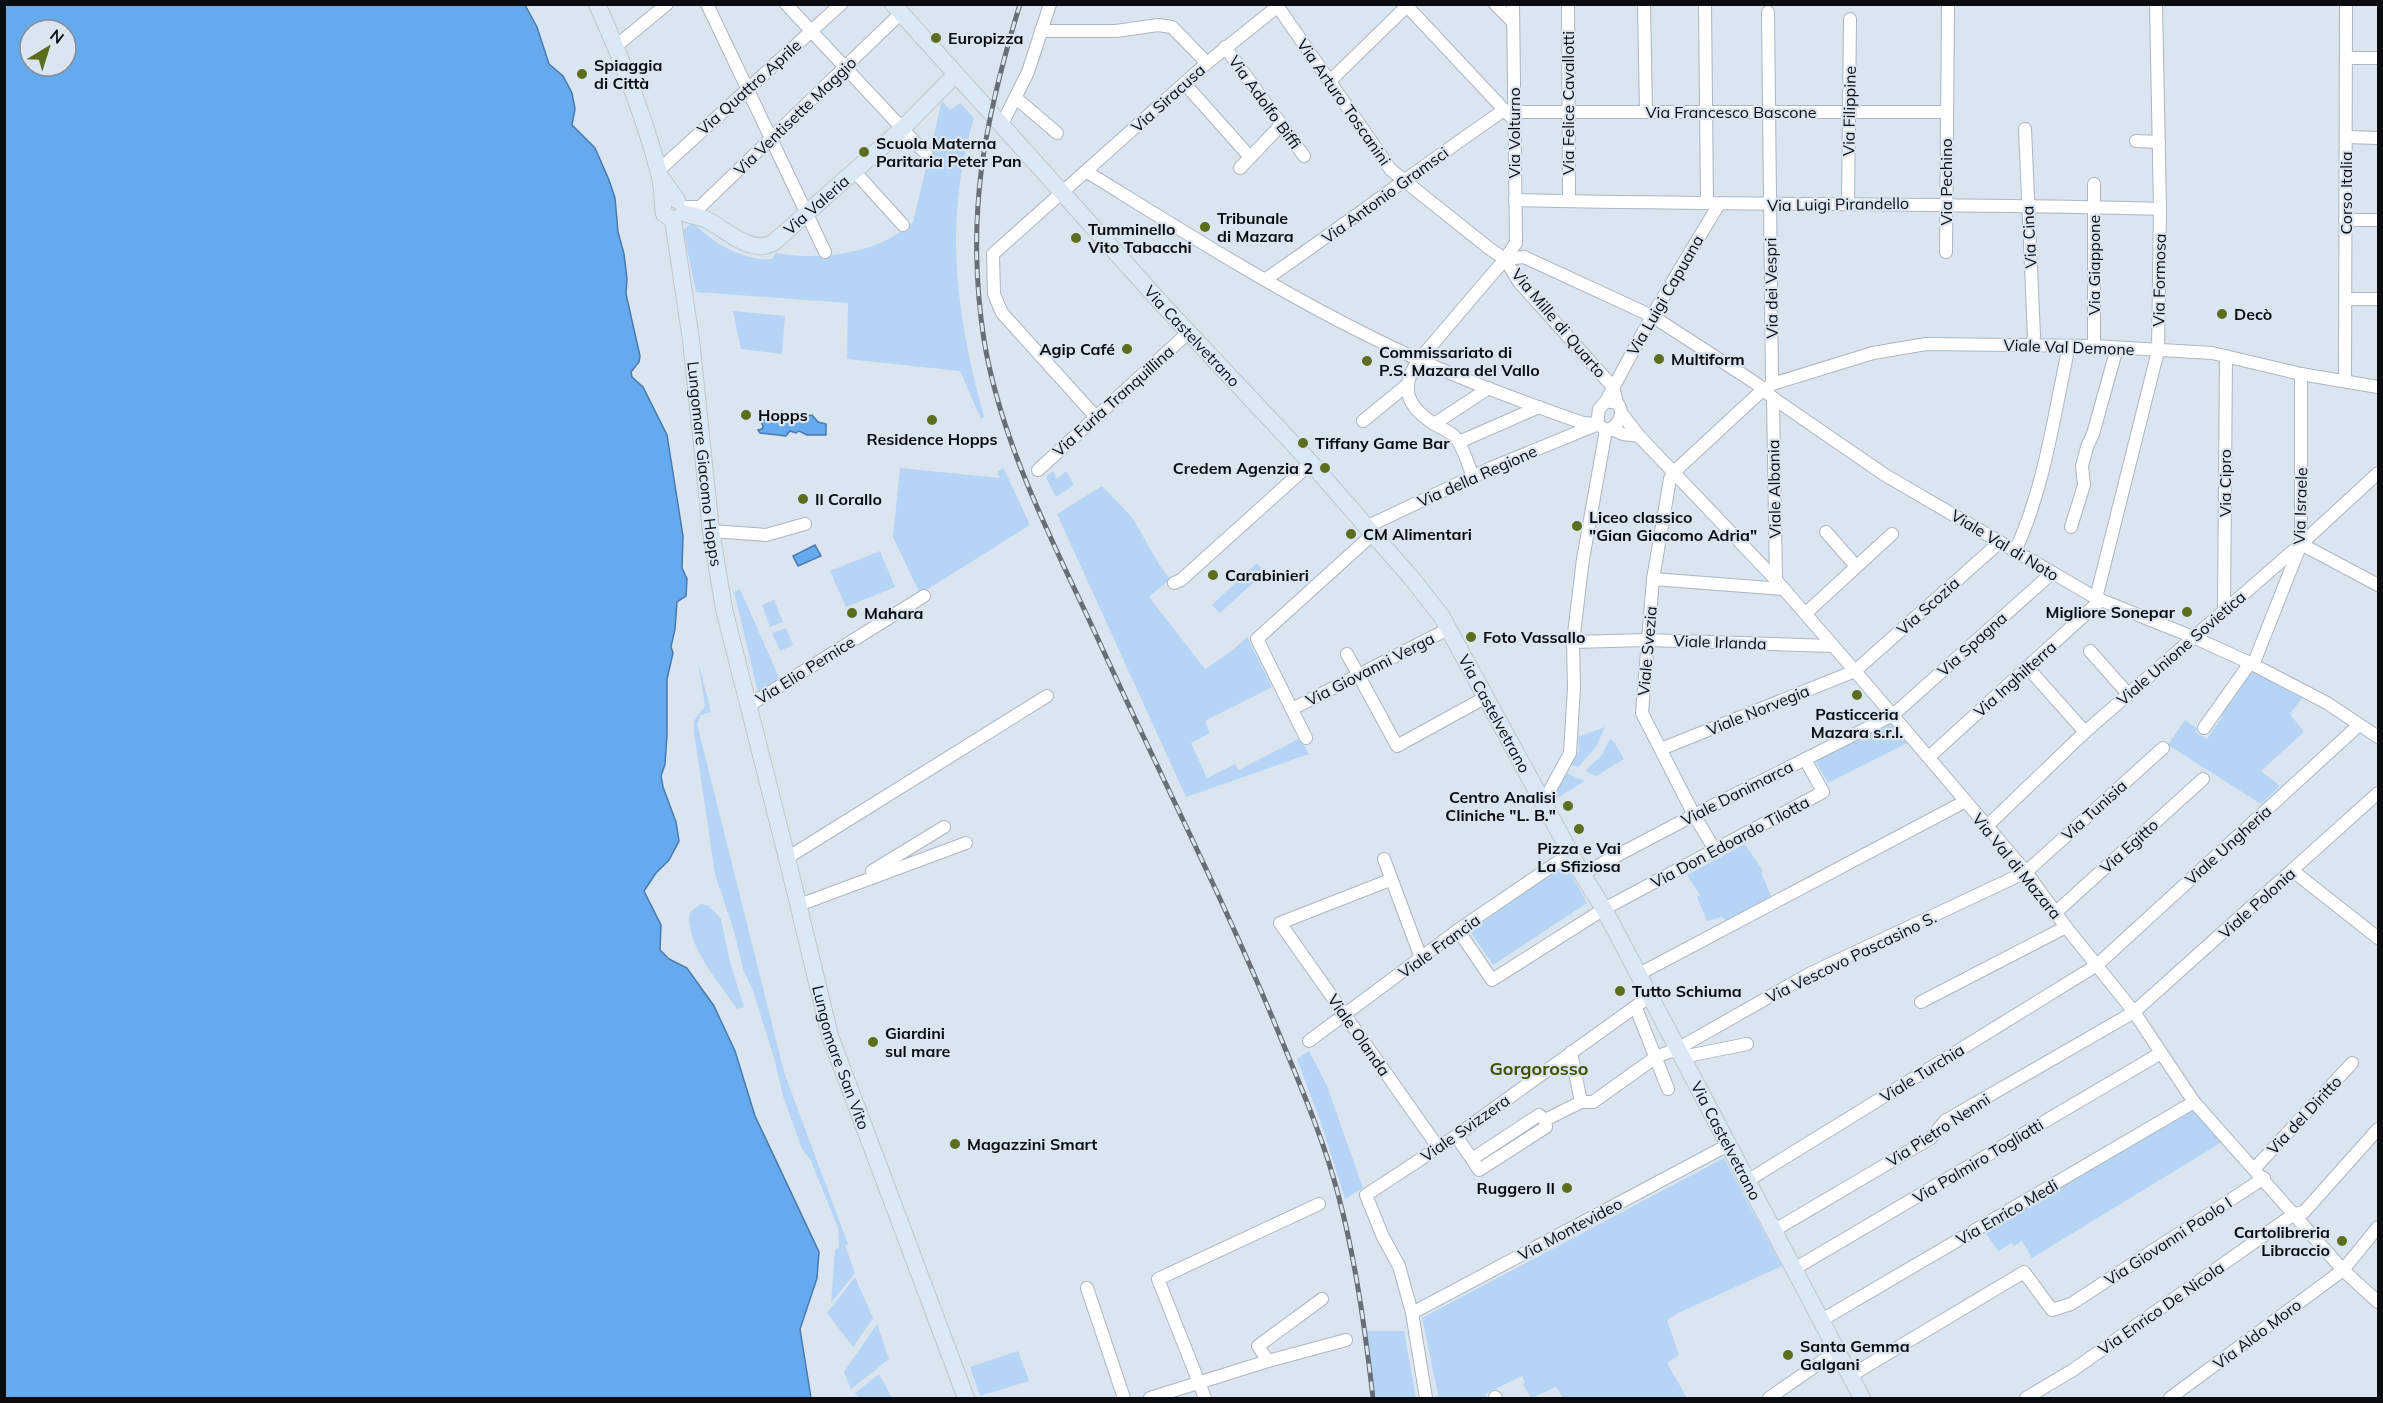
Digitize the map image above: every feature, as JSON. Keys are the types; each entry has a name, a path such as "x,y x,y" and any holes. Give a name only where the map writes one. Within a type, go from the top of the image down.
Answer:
{"main road":[{"name":"Lungomare Giacomo Hopps","path":"597,4 616,46 652,146 659,174 676,209 711,531 724,609 748,706"},
{"name":"Via Castelvetrano","path":"897,9 1062,193 1311,463 1414,581 1448,629 1681,1052 1820,1322 1862,1398"},
{"name":"Via Valeria","path":"676,209 706,219 740,240 761,247 773,243 902,129 956,74"},
{"name":"Lungomare San Vito","path":"748,706 788,858 830,1036 966,1398"}],"street":[{"path":"616,46 667,4"},
{"path":"707,4 825,252"},
{"path":"786,4 843,68 927,155"},
{"name":"Via Quattro Aprile","path":"659,174 841,4"},
{"path":"1000,122 1016,98 1028,72 1050,4"},
{"path":"1495,4 1513,22"},
{"name":"Via Volturno","path":"1407,386 1411,370 1516,243 1511,114 1513,4"},
{"name":"Via Felice Cavallotti","path":"1568,4 1569,201"},
{"path":"1644,4 1646,111"},
{"path":"1705,4 1705,112 1713,204"},
{"name":"Via Pechino","path":"1946,252 1948,4"},
{"name":"Via Formosa","path":"2099,599 2158,351 2160,209 2156,4"},
{"name":"Corso Italia","path":"2345,381 2346,4"},
{"path":"1330,81 1407,5 1511,114"},
{"name":"Via Arturo Toscanini","path":"1277,6 1391,170 1505,259"},
{"name":"Via Siracusa","path":"1095,416 1002,313 994,294 993,254 1225,47 1277,6"},
{"name":"Via Ventisette Maggio","path":"676,209 700,207 843,68 897,9"},
{"name":"Via dei Vespri","path":"1768,12 1770,391"},
{"name":"Via Filippine","path":"1848,203 1850,19"},
{"path":"1041,31 1116,31 1158,25 1172,27 1207,63"},
{"name":"Via Adolfo Biffi","path":"1225,47 1305,156"},
{"path":"2347,58 2379,58"},
{"path":"1185,84 1250,157"},
{"path":"1016,98 1056,133"},
{"name":"Via Francesco Bascone","path":"1511,114 1568,111 1946,112"},
{"name":"Via Antonio Gramsci","path":"1266,279 1346,225 1402,180 1511,114"},
{"path":"1240,168 1281,125"},
{"name":"Via Cina","path":"2025,129 2034,336 2032,344"},
{"path":"2346,137 2379,138"},
{"path":"2136,141 2159,142"},
{"path":"855,172 903,225"},
{"path":"1087,172 1228,258 1365,334 1419,360 1539,407 1598,427 1641,438"},
{"name":"Via Giappone","path":"2094,184 2094,346"},
{"name":"Via Luigi Pirandello","path":"1515,200 1769,205 1946,204 2160,209"},
{"name":"Via Luigi Capuana","path":"1613,387 1713,204"},
{"path":"2345,220 2379,220"},
{"name":"Viale Val di Noto","path":"1505,259 1524,257 1652,316 1770,391 1885,475 2016,549 2052,573 2099,599 2252,664 2327,703 2379,737"},
{"name":"Via Mille di Quarto","path":"1505,259 1519,282 1613,387"},
{"path":"2347,299 2379,299"},
{"name":"Via Furia Tranquillina","path":"1038,470 1189,332"},
{"name":"Viale Val Demone","path":"1770,391 1873,352 1926,344 2094,346 2226,356 2301,374 2379,387"},
{"path":"2016,549 2027,525 2040,482 2069,346"},
{"path":"2071,527 2084,485 2082,466 2117,348"},
{"name":"Via Cipro","path":"2224,610 2226,356"},
{"name":"Via Israele","path":"2205,728 2252,664 2301,544 2301,374"},
{"path":"1363,421 1407,386 1410,399 1418,412 1454,435 1473,477"},
{"path":"1598,427 1615,406 1613,387"},
{"path":"1434,424 1489,388"},
{"path":"1674,472 1756,396 1770,391"},
{"name":"Viale Albania","path":"1770,391 1780,585"},
{"path":"1544,801 1570,753 1574,687 1573,642 1599,409 1615,406"},
{"name":"Via Val di Mazara","path":"1615,406 1641,438 1806,613 1855,670 2026,873 2134,1012 2194,1102 2264,1178 2343,1270 2379,1302"},
{"path":"1459,442 1539,407"},
{"name":"Via della Regione","path":"1292,709 1257,639 1369,530 1473,477 1598,427"},
{"path":"1174,583 1181,580 1311,463"},
{"name":"Viale Svezia","path":"1674,472 1670,479 1653,579 1642,713 1694,815 1715,850"},
{"name":"Viale Unione Sovietica","path":"1986,827 2085,732 2377,477"},
{"path":"711,531 766,535 805,524"},
{"path":"1826,532 1856,566"},
{"path":"1806,613 1892,534"},
{"name":"Via Scozia","path":"1855,670 2000,542"},
{"path":"2301,544 2379,585"},
{"name":"Via Spagna","path":"1893,715 2052,573"},
{"path":"1653,579 1780,585"},
{"name":"Via Elio Pernice","path":"748,706 924,596"},
{"name":"Via Inghilterra","path":"1929,757 2099,599"},
{"name":"Via Giovanni Verga","path":"1292,709 1448,629"},
{"name":"Viale Irlanda","path":"1573,642 1647,640 1832,646"},
{"path":"2090,651 2128,694"},
{"path":"1347,654 1396,746 1486,697"},
{"path":"2027,667 2085,732"},
{"name":"Viale Norvegia","path":"1661,749 1855,670"},
{"path":"788,858 1047,696"},
{"path":"1292,709 1306,738"},
{"name":"Viale Danimarca","path":"1582,874 1893,715"},
{"name":"Viale Ungheria","path":"2097,965 2359,725"},
{"name":"Via Tunisia","path":"2026,873 2163,748"},
{"name":"Via Don Edoardo Tilotta","path":"1458,930 1492,980 1604,909 1823,792 1805,759"},
{"name":"Via Egitto","path":"2055,912 2203,779"},
{"name":"Viale Polonia","path":"2134,1012 2379,793"},
{"path":"1639,974 1964,802"},
{"path":"850,885 944,826"},
{"path":"799,905 966,843"},
{"name":"Viale Francia","path":"1309,1041 1458,930 1570,853"},
{"path":"1384,859 1421,958"},
{"path":"2293,871 2379,938"},
{"name":"Via Vescovo Pascasino S.","path":"1681,1052 1811,974 2026,873"},
{"name":"Viale Olanda","path":"1390,880 1280,923 1438,1147"},
{"path":"1921,1002 2066,927"},
{"name":"Viale Turchia","path":"1747,1181 2097,965"},
{"name":"Viale Svizzera","path":"1412,1312 1399,1266 1383,1237 1366,1195 1456,1136 1650,996"},
{"path":"1636,1008 1668,1089"},
{"name":"Via Pietro Nenni","path":"1773,1231 1931,1138 1945,1121 2134,1012"},
{"path":"1456,1136 1472,1160 1539,1115 1545,1120 1581,1102 1593,1101 1656,1058 1681,1052 1747,1044"},
{"path":"1571,1052 1581,1102"},
{"name":"Via Palmiro Togliatti","path":"1794,1269 2162,1053"},
{"name":"Via del Diritto","path":"2255,1168 2352,1063"},
{"name":"Via Enrico Medi","path":"1820,1322 2194,1102"},
{"name":"Via Enrico De Nicola","path":"2026,1398 2073,1370 2294,1214 2304,1212 2379,1129"},
{"name":"Via Montevideo","path":"1412,1312 1728,1145"},
{"name":"Via Giovanni Paolo I","path":"1850,1376 2024,1272 2052,1310 2071,1304 2264,1178"},
{"path":"1205,1398 1158,1279 1319,1204"},
{"name":"Via Aldo Moro","path":"2170,1398 2343,1270 2379,1227"},
{"path":"1087,1288 1124,1398"},
{"path":"1268,1361 1258,1346 1322,1299"},
{"path":"1412,1312 1426,1398"},
{"path":"1150,1398 1268,1361 1346,1340"},
{"path":"1769,1398 1837,1351"}],"shaded area":[{"path":"942,101 950,110 960,103 974,118 964,156 956,231 960,305 966,342 984,417 981,419 960,371 847,359 848,303 696,292 683,230 693,222 709,237 729,249 762,259 772,259 776,253 830,255 866,248 883,241 899,233 913,222"},
{"path":"733,311 785,316 782,354 741,349"},
{"path":"900,468 1000,478 997,471 1004,469 1030,525 920,594 893,537"},
{"path":"1053,471 1057,479 1066,471 1074,485 1056,497 1046,477"},
{"path":"1102,486 1132,517 1170,579 1149,597 1205,669 1233,650 1247,637 1272,687 1205,721 1210,733 1191,743 1207,778 1235,764 1239,770 1300,738 1309,754 1186,797 1057,514"},
{"path":"880,551 895,587 846,607 830,571"},
{"path":"1257,563 1265,572 1220,613 1212,605"},
{"path":"740,589 780,680 758,692 734,592"},
{"path":"774,600 783,622 770,627 762,605"},
{"path":"786,628 793,645 780,651 772,633"},
{"path":"698,661 711,712 701,715 697,724 784,1072 848,1244 845,1245 855,1273 831,1303 835,1250 839,1247 838,1228 811,1161 802,1149 783,1096 775,1061 753,991 743,969 734,931 715,874 694,732 694,721 705,706"},
{"path":"2249,670 2302,698 2290,714 2304,732 2261,771 2280,786 2261,804 2168,745 2185,720 2198,729 2195,732 2207,739 2222,717 2218,713"},
{"path":"1893,723 1909,742 1828,783 1815,760"},
{"path":"1605,727 1596,747 1578,767 1570,765 1579,751 1578,737"},
{"path":"1610,739 1624,759 1596,776 1585,771 1602,755"},
{"path":"1566,773 1585,781 1554,800 1552,797"},
{"path":"1745,844 1763,871 1761,873 1773,900 1728,921 1721,917 1707,921 1697,897 1700,895 1687,875"},
{"path":"1565,863 1587,903 1493,965 1470,931"},
{"path":"701,904 709,906 721,919 730,962 744,1007 737,1009 705,963 692,937 690,912"},
{"path":"1309,1051 1327,1086 1363,1188 1345,1199 1322,1126 1297,1059"},
{"path":"2191,1109 2222,1142 2032,1258 2022,1241 2014,1246 2012,1243 1998,1251 1985,1232"},
{"path":"1724,1158 1782,1266 1667,1320 1679,1355 1667,1363 1687,1398 1563,1398 1556,1387 1531,1398 1523,1385 1525,1382 1522,1376 1485,1394 1487,1398 1439,1398 1422,1318"},
{"path":"855,1277 873,1318 853,1347 827,1313"},
{"path":"877,1324 889,1359 851,1389 844,1372"},
{"path":"1364,1331 1404,1331 1416,1398 1376,1398"},
{"path":"1018,1351 1029,1381 980,1396 970,1367"},
{"path":"879,1374 892,1398 858,1398 855,1393"}],"water":[{"path":"5,4 525,5 537,27 549,64 563,76 572,93 575,109 572,125 595,148 615,198 618,232 627,279 626,294 640,356 639,362 631,372 632,377 643,387 667,435 683,536 682,568 687,579 686,596 677,602 671,647 673,653 667,679 667,735 665,764 661,776 676,822 679,841 669,860 656,873 644,891 661,925 660,950 669,959 687,968 714,1006 735,1051 755,1116 819,1252 817,1278 800,1329 811,1398 5,1398"},
{"path":"782,411 786,415 785,419 794,422 796,414 801,415 802,421 806,421 807,416 812,415 818,422 826,424 826,435 807,435 799,431 796,433 790,431 786,436 760,433 758,430 763,426 760,420 770,420"},
{"path":"815,545 821,556 798,566 793,556"}],"railway":[{"path":"1020,4 1007,47 988,129 981,170 978,210 979,295 992,381 1033,499 1240,942 1313,1117 1332,1174 1350,1245 1373,1398"}],"place":[{"name":"Europizza","path":"936,38"},
{"name":"Spiaggia di Città","path":"582,74"},
{"name":"Scuola Materna Paritaria Peter Pan","path":"864,152"},
{"name":"Tribunale di Mazara","path":"1205,227"},
{"name":"Tumminello Vito Tabacchi","path":"1076,238"},
{"name":"Decò","path":"2222,314"},
{"name":"Agip Café","path":"1127,349"},
{"name":"Multiform","path":"1659,359"},
{"name":"Commissariato di P.S. Mazara del Vallo","path":"1367,361"},
{"name":"Hopps","path":"746,415"},
{"name":"Residence Hopps","path":"932,420"},
{"name":"Tiffany Game Bar","path":"1303,443"},
{"name":"Credem Agenzia 2","path":"1325,468"},
{"name":"Il Corallo","path":"803,499"},
{"name":"Liceo classico \"Gian Giacomo Adria\"","path":"1577,526"},
{"name":"CM Alimentari","path":"1351,534"},
{"name":"Carabinieri","path":"1213,575"},
{"name":"Migliore Sonepar","path":"2187,612"},
{"name":"Mahara","path":"852,613"},
{"name":"Foto Vassallo","path":"1471,637"},
{"name":"Pasticceria Mazara s.r.l.","path":"1857,695"},
{"name":"Centro Analisi Cliniche \"L. B.\"","path":"1568,806"},
{"name":"Pizza e Vai La Sfiziosa","path":"1579,829"},
{"name":"Tutto Schiuma","path":"1620,991"},
{"name":"Giardini sul mare","path":"873,1042"},
{"name":"Magazzini Smart","path":"955,1144"},
{"name":"Ruggero II","path":"1567,1188"},
{"name":"Cartolibreria Libraccio","path":"2342,1241"},
{"name":"Santa Gemma Galgani","path":"1788,1355"}],"district":[{"name":"Gorgorosso","path":"1539,1069"}]}
